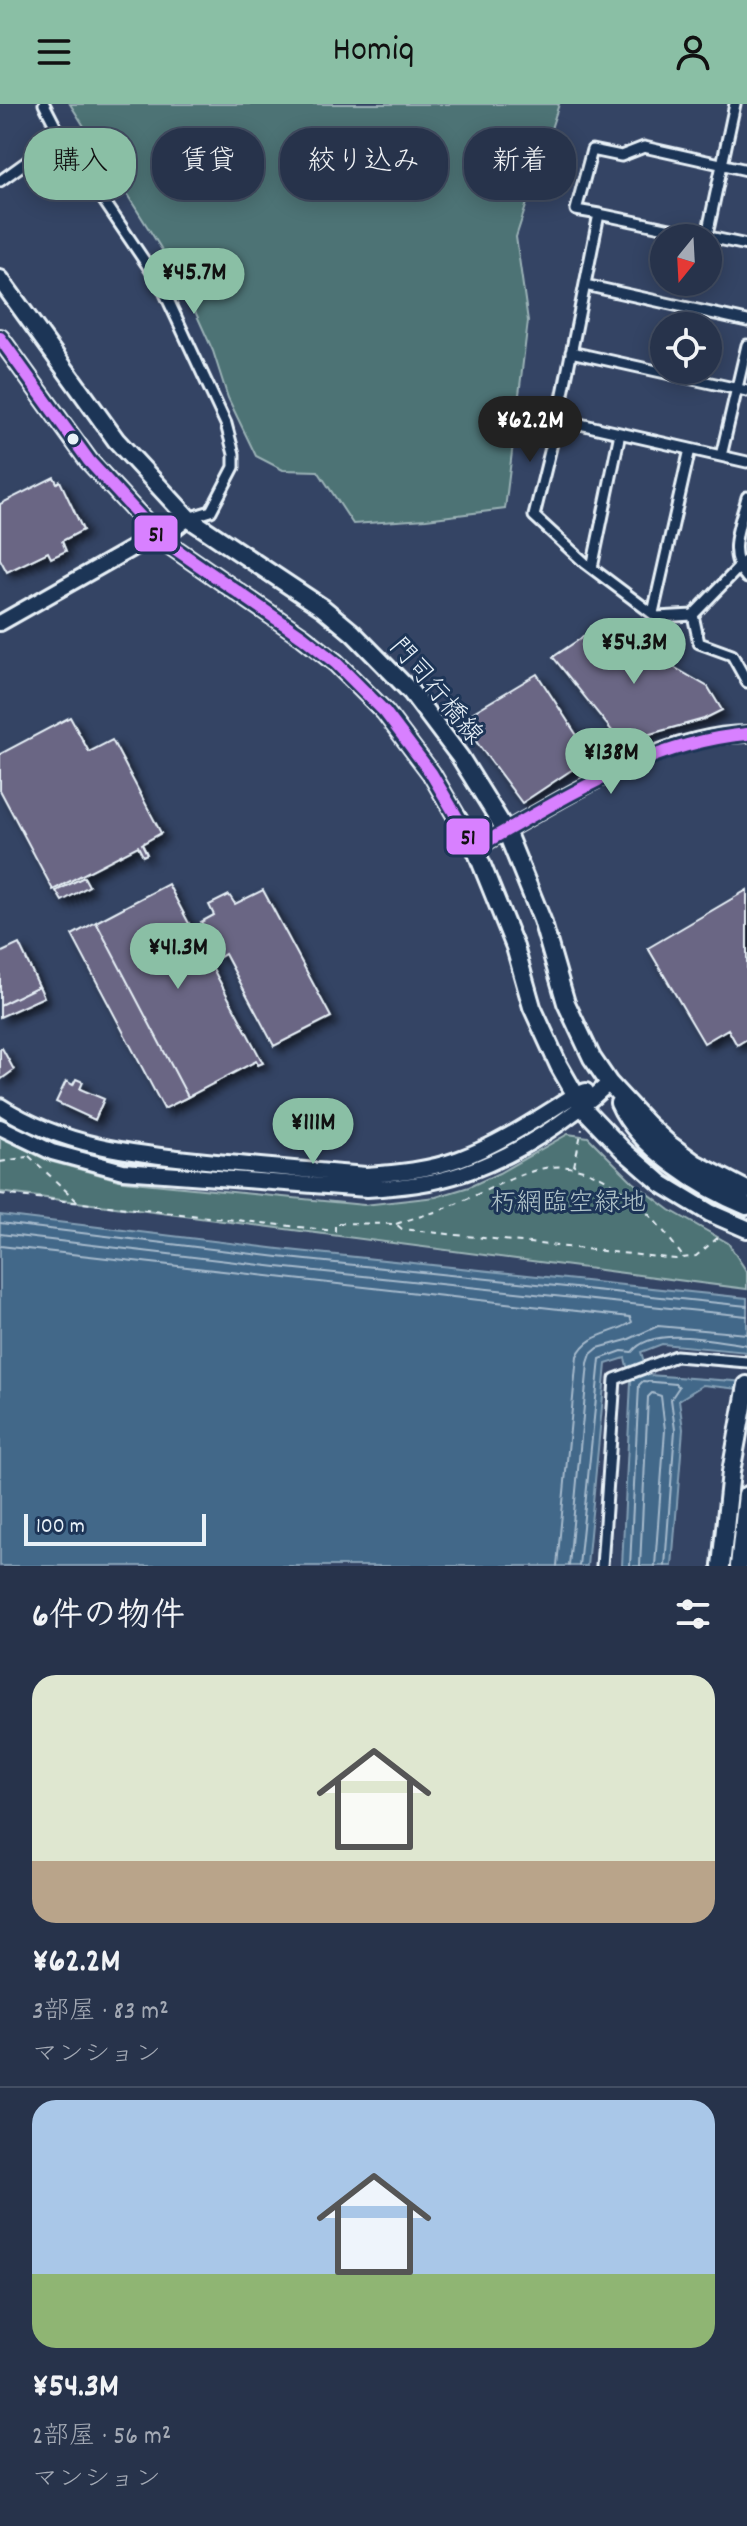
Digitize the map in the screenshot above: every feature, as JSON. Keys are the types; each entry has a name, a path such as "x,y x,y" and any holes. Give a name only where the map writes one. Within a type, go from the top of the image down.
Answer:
{"main road":[{"name":"門司行橋線","path":"0,279 116,440 188,518 323,608 353,633 411,692 460,757 506,831 542,920 566,1003 592,1058 609,1083 669,1144 695,1163 747,1190"},
{"name":"門司行橋線","path":"0,338 89,461 161,539 303,637 336,663 385,712 431,773 475,848 515,947 532,1007 579,1102 623,1150 662,1184 710,1213 747,1229"},
{"path":"609,1083 627,1120 649,1143 702,1183 747,1206"},
{"path":"721,1566 731,1472 747,1385"},
{"path":"739,1566 747,1495"}],"street":[{"path":"44,104 56,128"},
{"path":"709,224 735,104"},
{"path":"650,224 576,210 592,150 621,156 644,147 747,170"},
{"path":"0,181 24,164"},
{"path":"0,623 143,542 161,539 188,518 211,511 234,467 226,424 162,287 103,200"},
{"path":"599,214 558,419 534,516 592,568 657,617 693,615 747,559"},
{"path":"722,239 747,245"},
{"path":"585,285 747,321"},
{"path":"721,456 742,390 747,345"},
{"path":"571,352 742,390"},
{"path":"558,419 747,462"},
{"path":"592,568 620,433"},
{"path":"653,613 690,449"},
{"path":"747,497 734,552 738,567 747,578"},
{"path":"693,615 699,643 732,655 747,682"},
{"path":"475,848 608,775 669,748 725,734 747,734"},
{"path":"0,1127 52,1152 123,1171 367,1189 406,1187 438,1181 496,1159 609,1083"},
{"path":"0,1106 90,1146 153,1156 366,1175 401,1173 457,1160 579,1102"},
{"path":"602,1566 615,1379 676,1356 747,1362"}],"path":[{"path":"574,1168 582,1129"},
{"path":"0,1162 52,1152"},
{"path":"29,1156 79,1203"},
{"path":"0,1194 335,1231 335,1223 396,1224 441,1210 519,1175 544,1168 574,1168 608,1181 638,1203 658,1222 684,1258"},
{"path":"396,1224 402,1229 684,1258 696,1256 722,1233"}],"green space":[{"path":"70,104 559,104 551,128 464,128 464,200 528,200 516,237 528,321 505,509 353,524 318,471 283,470 256,456 228,398 213,351 181,280 131,200 136,200 136,128 85,128"},
{"name":"朽網臨空緑地","path":"568,1134 588,1137 633,1182 670,1210 728,1243 747,1272 747,1289 0,1192 0,1137 49,1161 123,1181 364,1205 436,1197 469,1187"}],"water":[{"path":"0,1215 279,1249 747,1298 747,1352 662,1344 641,1352 648,1375 747,1382 747,1390 703,1385 679,1400 683,1429 672,1566 622,1566 631,1382 625,1358 606,1364 587,1566 0,1566"}],"building":[{"path":"54,477 57,483 60,481 83,530 62,541 66,551 51,558 48,552 7,572 0,559 0,504"},
{"path":"601,625 708,687 722,710 704,719 621,742 553,657"},
{"path":"537,674 591,757 522,803 460,720"},
{"path":"70,717 89,752 112,740 161,833 142,844 147,854 143,856 138,846 53,890 0,790 0,754"},
{"path":"84,877 89,886 62,901 56,891"},
{"path":"168,884 263,1063 258,1065 256,1061 188,1097 96,922"},
{"path":"263,890 331,1017 274,1046 225,954 220,957 201,922 214,915 209,905 229,895 235,904"},
{"path":"747,890 747,1039 737,1045 728,1029 704,1043 648,948"},
{"path":"96,922 188,1097 164,1109 72,935"},
{"path":"19,944 39,986 0,1005 0,953"},
{"path":"39,986 44,997 0,1017 0,1005"},
{"path":"0,1049 14,1070 0,1080"},
{"path":"76,1079 83,1082 80,1089 104,1099 95,1120 56,1102 66,1081 73,1085"}],"transit line":[{"name":"51","path":"0,338 89,461 161,539 303,637 336,663 385,712 431,773 475,848 573,793 639,761 674,749 747,734"}]}
